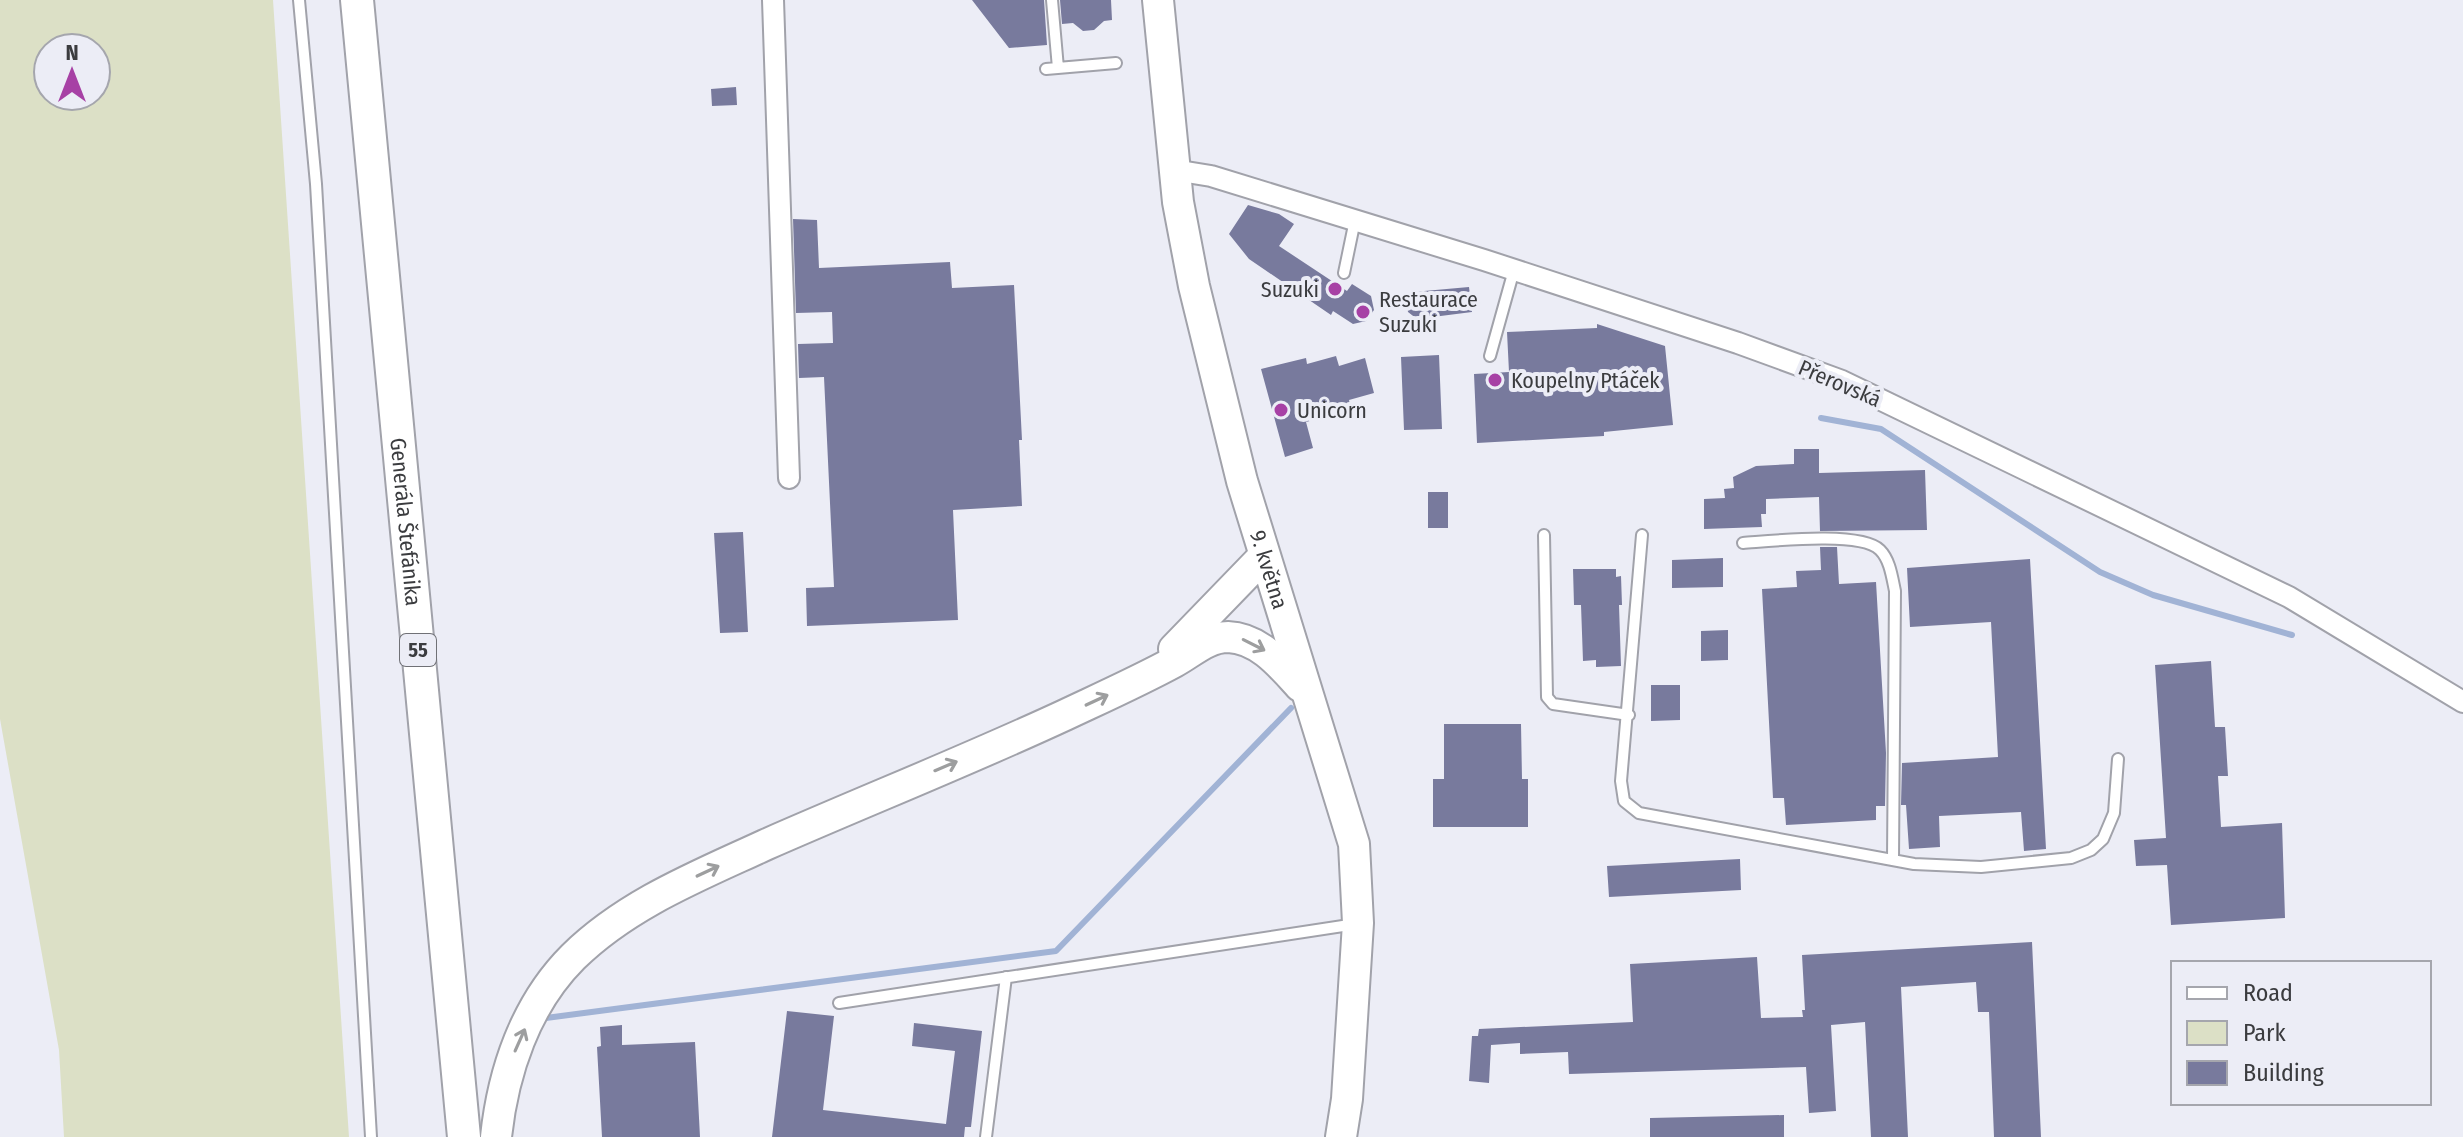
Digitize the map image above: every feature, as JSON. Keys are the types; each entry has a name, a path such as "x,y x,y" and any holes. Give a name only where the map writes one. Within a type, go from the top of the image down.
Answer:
{"main road":[{"name":"Generála Štefánika","path":"336,0 443,1137"},
{"name":"Generála Štefánika","path":"357,0 464,1137"},
{"name":"9. května","path":"1158,0 1174,170 1194,286 1242,481 1354,844 1358,923 1347,1099 1341,1137"},
{"path":"1132,681 1179,644 1264,556"},
{"path":"496,1137 505,1077 532,1014 571,960 599,934 664,892 843,810 1061,717 1174,662 1207,642 1229,637 1254,644 1266,652 1307,694"}],"street":[{"path":"773,0 789,478"},
{"name":"Přerovská","path":"1174,170 1211,176 1514,270 1738,343 1842,381 2289,597 2463,702"}],"lane":[{"path":"299,0 316,184 371,1137"},
{"path":"1052,0 1052,68 1116,63"},
{"path":"1344,273 1355,220"},
{"path":"1490,356 1514,270"},
{"path":"1544,535 1547,697 1553,704 1629,715"},
{"path":"1642,535 1621,781 1624,801 1639,813 1893,860 1981,867 2071,858 2091,850 2103,839 2114,813 2118,759"},
{"path":"1743,543 1802,539 1867,541 1881,551 1891,570 1895,591 1893,860"},
{"path":"839,1003 1358,923"},
{"path":"986,1137 1006,977"}],"green space":[{"path":"0,0 273,0 349,1137 64,1137 59,1050 0,719"}],"building":[{"path":"972,0 1044,0 1047,45 1009,48"},
{"path":"1060,0 1111,0 1112,20 1104,21 1094,30 1083,31 1073,23 1062,24"},
{"path":"736,87 737,105 712,106 711,89"},
{"path":"1248,205 1279,214 1294,224 1279,246 1347,291 1352,284 1371,296 1374,310 1366,321 1353,324 1333,311 1331,315 1249,259 1229,234"},
{"path":"793,219 817,220 819,268 950,262 952,288 1014,285 1022,506 953,510 958,620 807,626 806,588 834,587 824,377 799,378 798,344 833,343 832,312 796,313"},
{"path":"1469,287 1472,312 1417,319 1408,312 1406,301 1413,292"},
{"path":"1597,324 1665,346 1673,425 1604,432 1604,436 1477,443 1474,374 1509,372 1507,332 1597,328"},
{"path":"1439,355 1442,429 1404,430 1401,357"},
{"path":"1336,356 1339,366 1365,358 1374,393 1349,400 1351,410 1306,422 1313,448 1285,457 1261,369 1306,358 1307,364"},
{"path":"1794,449 1819,449 1819,473 1925,470 1927,530 1820,531 1819,497 1766,499 1766,514 1761,514 1762,527 1704,529 1704,499 1725,498 1724,489 1734,488 1733,477 1756,466 1794,464"},
{"path":"1428,492 1448,492 1448,528 1428,528"},
{"path":"743,532 748,632 720,633 714,533"},
{"path":"1820,547 1837,547 1839,584 1876,582 1886,753 1885,806 1876,806 1876,820 1786,825 1784,798 1773,798 1762,589 1797,587 1796,571 1821,570"},
{"path":"1723,558 1723,587 1672,588 1672,560"},
{"path":"2030,559 2046,849 2024,851 2021,812 1939,816 1940,847 1909,849 1906,805 1901,805 1902,763 1998,757 1991,622 1910,627 1907,568"},
{"path":"1573,569 1616,569 1616,577 1621,576 1621,666 1596,667 1596,660 1583,661 1581,605 1574,605"},
{"path":"1728,630 1728,660 1701,661 1701,631"},
{"path":"2211,661 2215,727 2225,727 2228,776 2218,776 2221,827 2282,823 2285,918 2171,925 2167,865 2136,866 2134,840 2166,838 2155,665"},
{"path":"1651,685 1680,685 1680,720 1651,721"},
{"path":"1444,724 1521,724 1522,779 1528,779 1528,827 1433,827 1433,779 1444,779"},
{"path":"1740,859 1741,890 1609,897 1607,866"},
{"path":"2032,942 2041,1137 1994,1137 1989,1012 1978,1012 1976,982 1901,987 1908,1137 1871,1137 1865,1022 1831,1025 1836,1111 1809,1113 1806,1067 1569,1074 1568,1052 1520,1054 1520,1043 1491,1045 1489,1083 1469,1081 1472,1036 1478,1036 1479,1029 1633,1022 1630,964 1757,957 1761,1018 1803,1017 1802,955"},
{"path":"787,1011 834,1016 823,1110 946,1124 955,1051 912,1046 914,1023 982,1031 971,1127 965,1127 964,1137 772,1137"},
{"path":"622,1025 622,1045 695,1042 700,1137 602,1137 597,1047 601,1046 600,1027"},
{"path":"1784,1115 1784,1137 1650,1137 1650,1118"}],"waterway":[{"path":"1821,418 1881,429 2100,572 2153,595 2292,635"},
{"path":"546,1018 1056,951 1291,708"}],"place":[{"name":"Suzuki","path":"1335,289"},
{"name":"Restaurace Suzuki","path":"1363,312"},
{"name":"Koupelny Ptáček","path":"1495,380"},
{"name":"Unicorn","path":"1281,410"}]}
